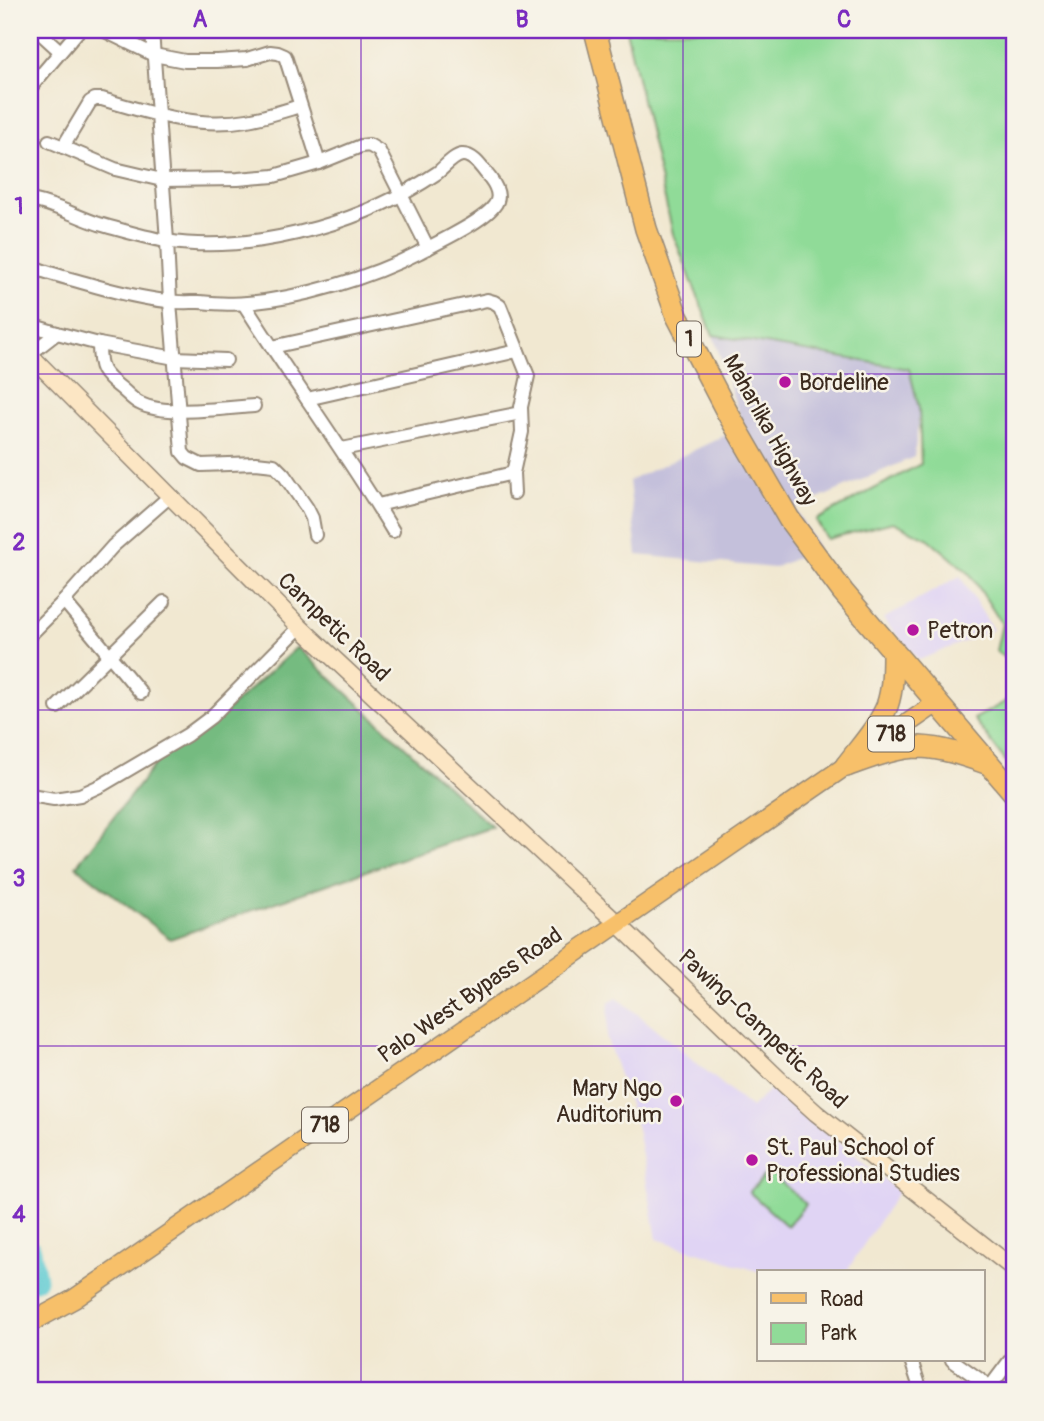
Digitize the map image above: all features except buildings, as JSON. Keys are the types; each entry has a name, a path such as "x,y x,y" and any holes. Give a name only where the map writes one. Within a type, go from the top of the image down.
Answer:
{"highway":[{"name":"Maharlika Highway","path":"595,30 646,229 677,316 727,412 789,519 843,592 1014,793"},
{"path":"846,766 876,726 886,707 892,678 893,650"},
{"path":"846,766 892,751 920,747 951,751 990,765"}],"main road":[{"name":"Palo West Bypass Road","path":"30,1323 74,1299 937,703"}],"street":[{"path":"30,88 79,30"},
{"path":"103,30 154,55 185,61 247,58 271,52 285,56 319,163"},
{"path":"152,30 182,452 201,466 256,463 274,465 307,508 315,535"},
{"path":"36,35 60,51"},
{"path":"62,147 90,102 95,99 197,122 245,121 300,106"},
{"path":"49,141 114,169 162,180 274,176 369,145 379,151 428,248"},
{"path":"30,200 141,236 167,241 229,243 302,232 368,211 443,169 457,156 472,158 498,191 495,206 471,224 393,265 347,281 286,297 244,304 170,302 102,288 30,266"},
{"path":"272,348 487,300 494,302 500,306 528,376 521,407 522,432 513,473 514,493"},
{"path":"244,304 394,531"},
{"path":"37,327 99,344 175,358 226,360"},
{"path":"30,354 57,333"},
{"path":"99,344 102,370 139,403 162,410 254,406"},
{"path":"307,399 517,351"},
{"name":"Campetic Road","path":"30,354 300,628 617,923"},
{"path":"342,449 521,413"},
{"path":"378,505 513,473"},
{"path":"30,635 113,546 169,496"},
{"path":"64,601 141,693"},
{"path":"57,707 164,602"},
{"path":"30,795 54,799 80,795 187,735 211,717 300,628"},
{"name":"Pawing-Campetic Road","path":"617,923 816,1113 1014,1269"},
{"path":"955,1362 993,1389 1014,1354"},
{"path":"912,1362 921,1391"}],"shaded area":[{"path":"713,335 909,368 920,408 914,457 795,509 818,548 774,568 637,555 629,481 743,427"},
{"path":"960,576 993,630 919,660 883,619"},
{"name":"St. Paul School of Professional Studies","path":"617,997 751,1108 774,1085 898,1192 847,1270 757,1271 657,1239 637,1128 607,1039 609,1002"}],"green space":[{"path":"626,30 1014,30 1014,672 1010,662 996,651 1002,624 970,574 929,539 893,522 827,539 816,520 921,464 919,408 909,369 713,335 673,234"},
{"path":"297,647 492,827 170,939 76,866 166,750 216,720"},
{"path":"1014,697 1014,761 1007,763 974,719"},
{"path":"769,1171 806,1204 787,1226 749,1192"}],"waterway":[{"path":"30,1251 35,1279"}],"place":[{"name":"Bordeline","path":"785,382"},
{"name":"Petron","path":"913,630"},
{"name":"Mary Ngo Auditorium","path":"676,1101"},
{"name":"St. Paul School of Professional Studies","path":"752,1160"}]}
